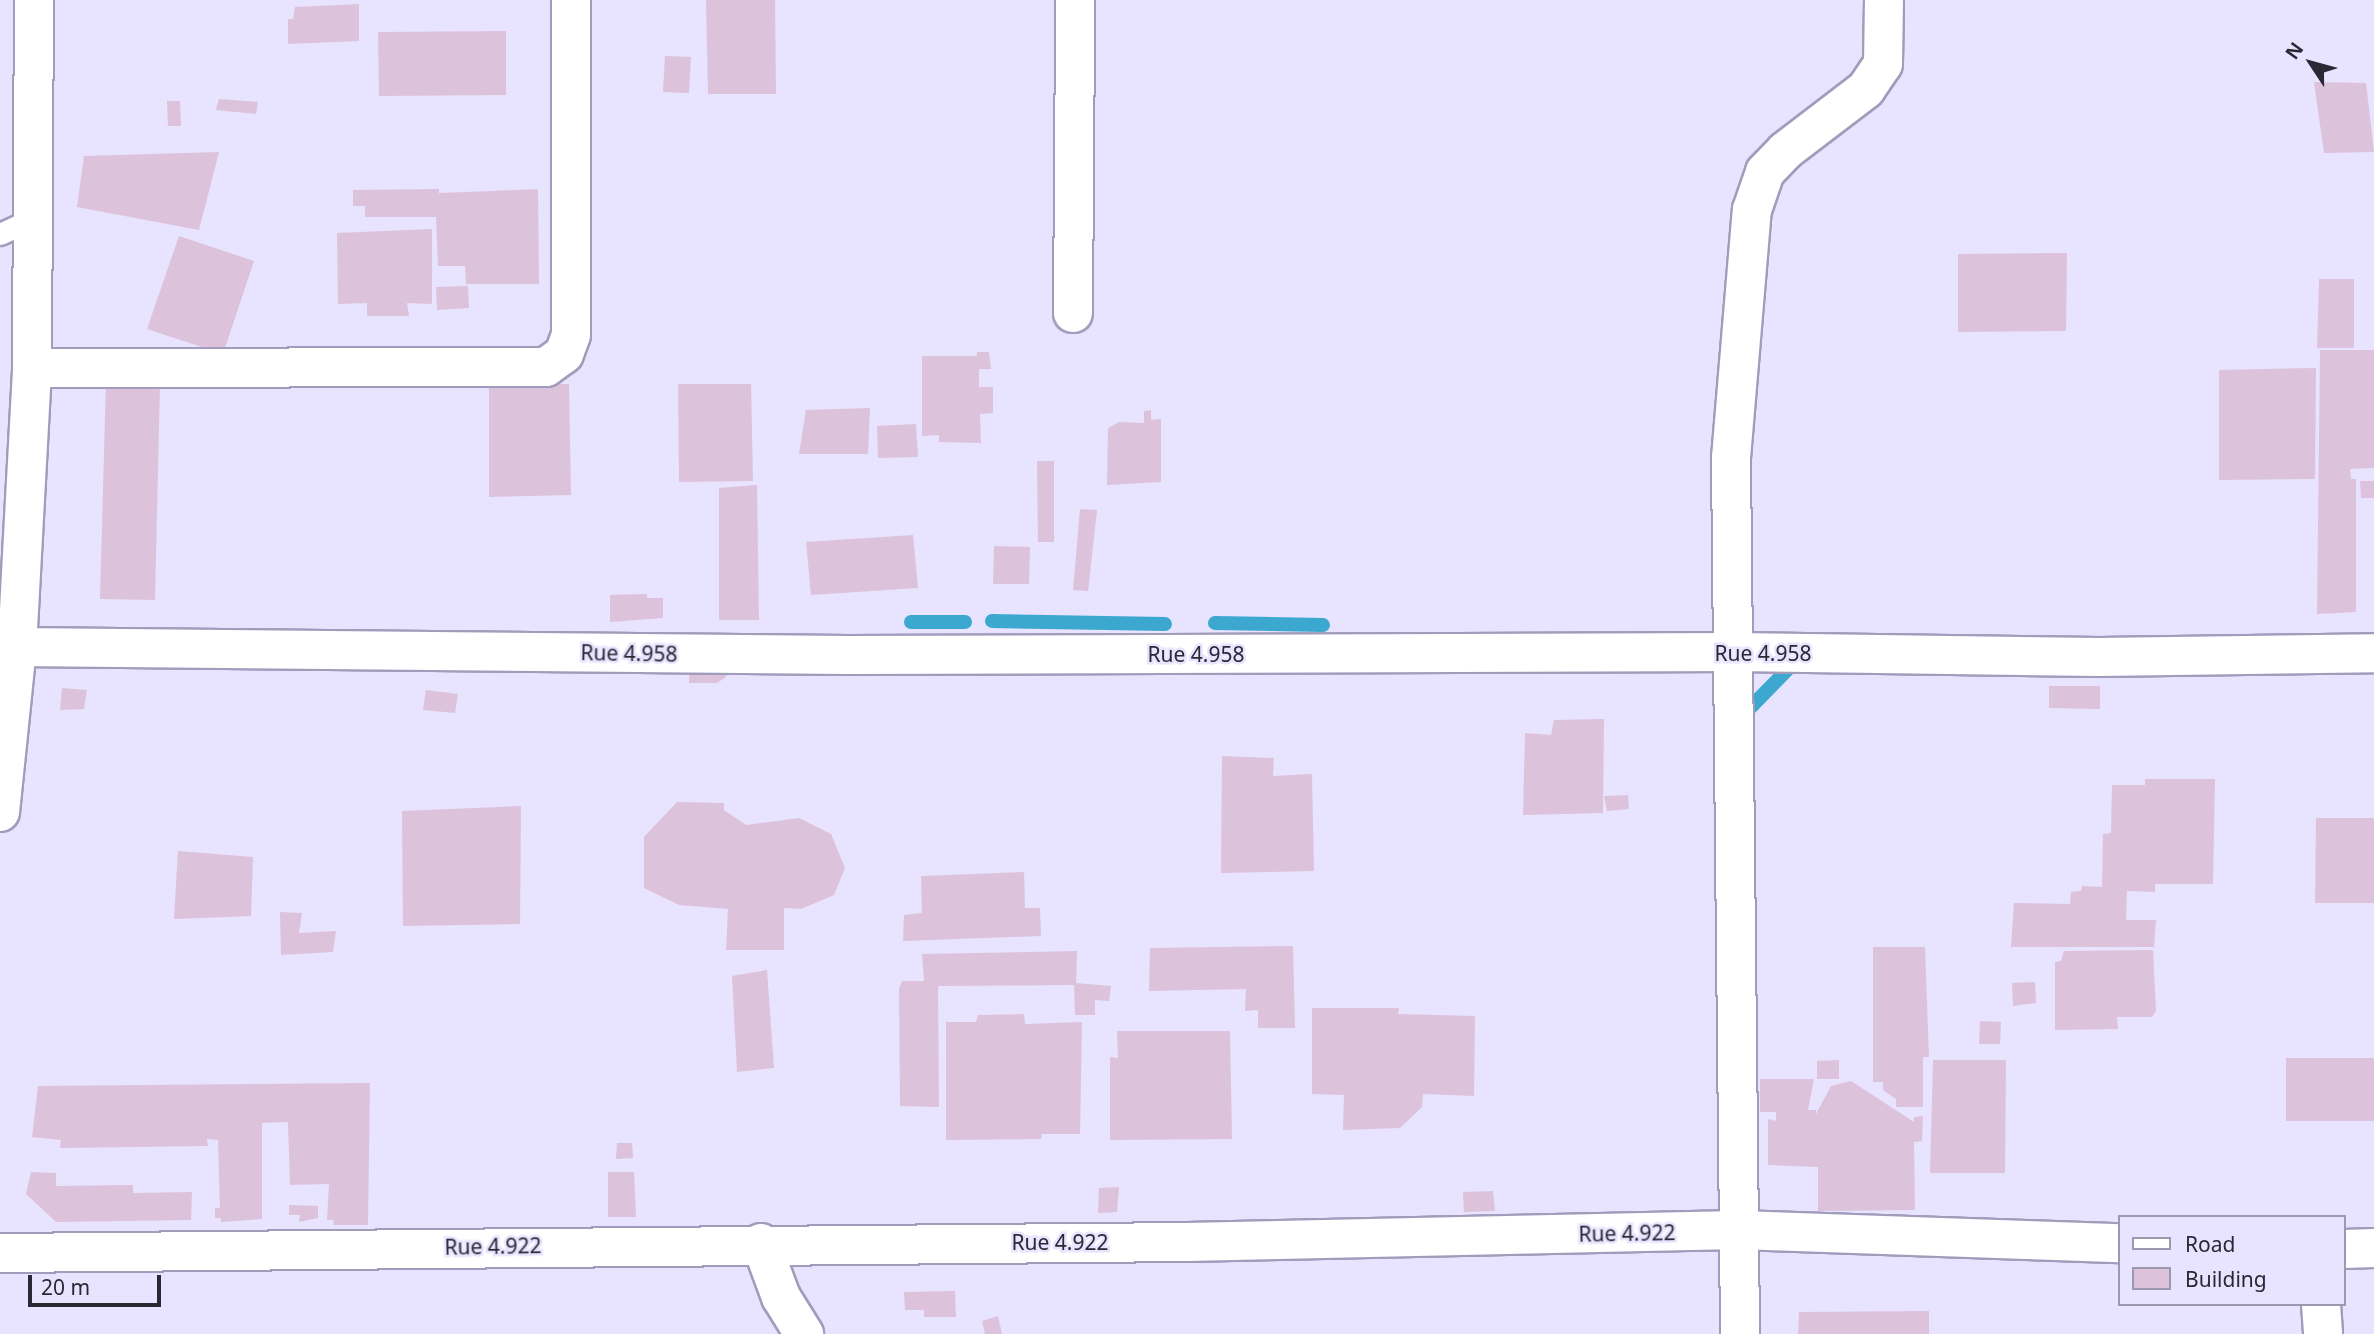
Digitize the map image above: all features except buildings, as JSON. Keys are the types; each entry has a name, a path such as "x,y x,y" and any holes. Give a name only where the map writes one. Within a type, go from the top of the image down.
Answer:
{"street":[{"path":"0,812 17,647 32,368 17,226 34,0"},
{"path":"32,368 546,367 564,354 571,335 571,0"},
{"path":"1073,313 1075,0"},
{"path":"1740,1334 1731,458 1752,210 1765,172 1785,151 1866,89 1883,64 1884,0"},
{"name":"Rue 4.958","path":"17,647 848,654 1735,652 2099,657 2374,653"},
{"name":"Rue 4.922","path":"0,1253 761,1243 1187,1242 1739,1230 2118,1243"},
{"path":"761,1243 781,1297 804,1334"},
{"path":"2346,1249 2374,1248"},
{"path":"2322,1306 2323,1334"}],"waterway":[{"path":"992,621 1165,624"},
{"path":"911,622 965,622"},
{"path":"1215,623 1323,625"},
{"path":"1746,721 1746,712 1788,669"}]}
